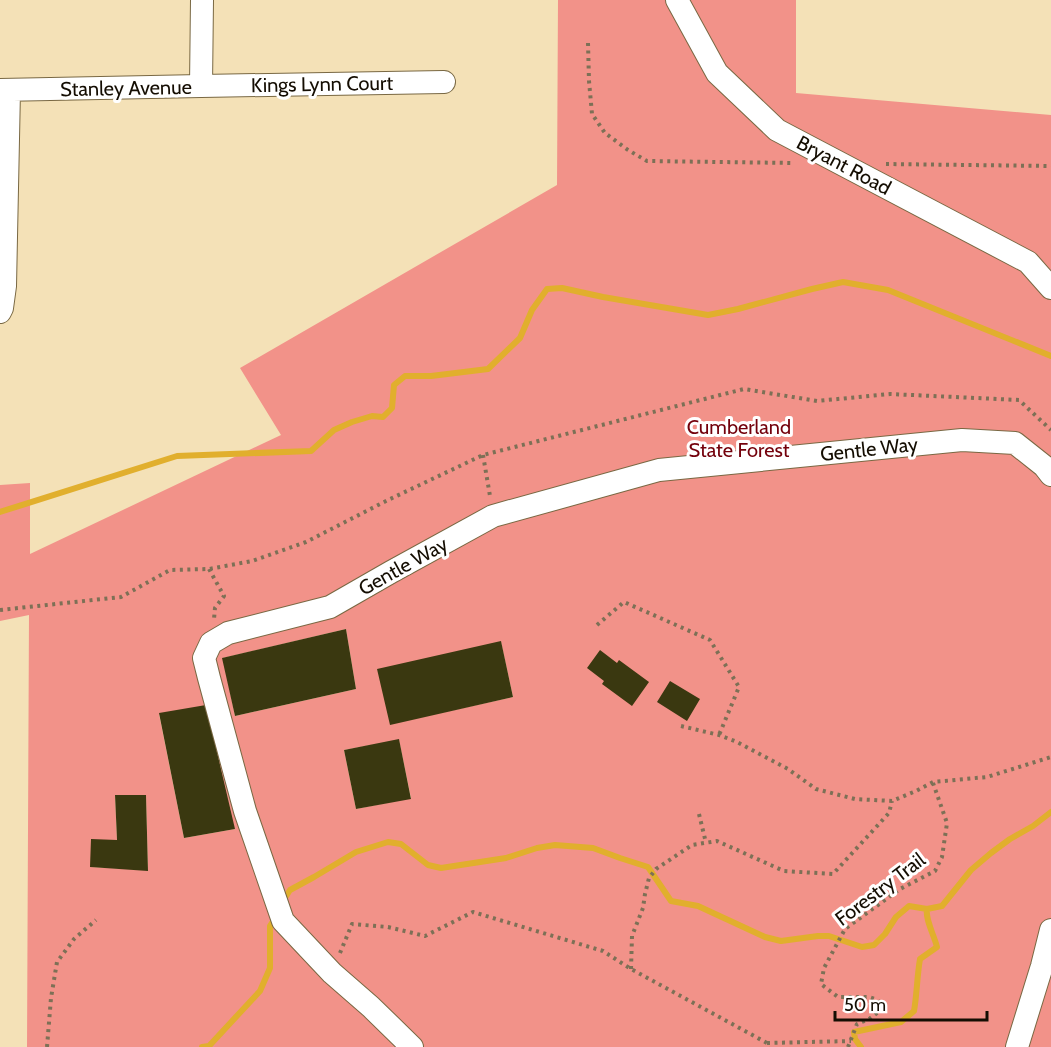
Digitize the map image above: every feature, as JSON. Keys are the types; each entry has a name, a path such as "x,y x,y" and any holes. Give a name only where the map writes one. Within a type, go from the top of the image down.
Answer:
{"street":[{"name":"Stanley Avenue","path":"5,90 201,86 202,0"},
{"name":"Bryant Road","path":"677,0 717,73 777,130 1028,262 1051,288"},
{"name":"Kings Lynn Court","path":"201,86 444,82"},
{"path":"0,312 5,286 5,90"},
{"name":"Gentle Way","path":"211,643 228,633 330,607 493,516 659,471 962,440 1015,443 1044,466 1051,475"},
{"path":"211,643 204,658 209,678 245,812 283,921 332,973 412,1047"},
{"path":"1017,1047 1051,930"}],"path":[{"path":"0,609 121,597 170,570 209,569 252,561 306,542 483,455 744,389 817,401 890,394 1018,400 1051,430"},
{"path":"483,455 493,516"},
{"path":"209,569 224,596 215,608 211,643"},
{"path":"597,625 624,602 710,640 739,687 719,735"},
{"path":"681,726 737,741 788,769 816,789 855,799 892,801 933,782 987,777 1051,758"},
{"name":"Forestry Trail","path":"848,1047 857,1024 881,1010 878,1000 869,997 838,997 820,984 824,968 845,929 900,889 935,871 942,857 947,823 933,782"},
{"name":"Forestry Trail","path":"706,843 717,841 784,872 833,874 889,813 892,801"},
{"path":"631,969 632,936 643,908 649,878 656,869 692,845 706,843 699,814"},
{"path":"332,973 352,924 388,927 425,936 473,912 603,951 768,1045 850,1041"},
{"path":"47,1047 57,962 74,939 96,920"}],"green space":[{"name":"Cumberland State Forest","path":"558,0 796,0 796,93 1051,115 1051,1047 27,1047 29,615 0,621 0,485 30,483 30,554 281,435 240,368 557,185","holes":["346,629 356,689 235,716 223,658","501,642 513,697 390,724","159,714 235,829 184,838","399,740 411,798 356,809 344,750","115,795 146,795 148,870 91,867 117,840"]}],"building":[{"path":"346,629 356,689 235,716 222,658"},
{"path":"501,641 513,697 390,725 377,669"},
{"path":"600,650 617,663 619,660 649,682 632,706 602,684 604,681 587,668"},
{"path":"670,681 700,699 687,721 657,702"},
{"path":"206,705 235,829 184,838 159,713"},
{"path":"399,739 411,799 356,809 344,750"},
{"path":"115,795 146,795 148,871 90,867 91,839 117,840"}],"waterway":[{"path":"0,512 177,456 311,451 334,430 372,416 383,417 392,408 394,385 405,376 431,376 488,369 520,338 532,310 547,289 562,288 708,315 843,282 888,290 1051,356"},
{"path":"861,1047 855,1039 854,1032 901,1022 914,1011 920,959 937,947 928,922 927,909 942,906 971,870 1010,839 1051,812"},
{"path":"283,901 290,890 356,852 388,842 401,844 428,865 441,868 506,858 555,845 593,848 648,867 671,901 698,906 765,937 781,941 829,936 862,947 874,945 885,934 896,917 909,906 927,909"},
{"path":"202,1047 209,1046 260,991 270,968 270,926 275,918"}]}
